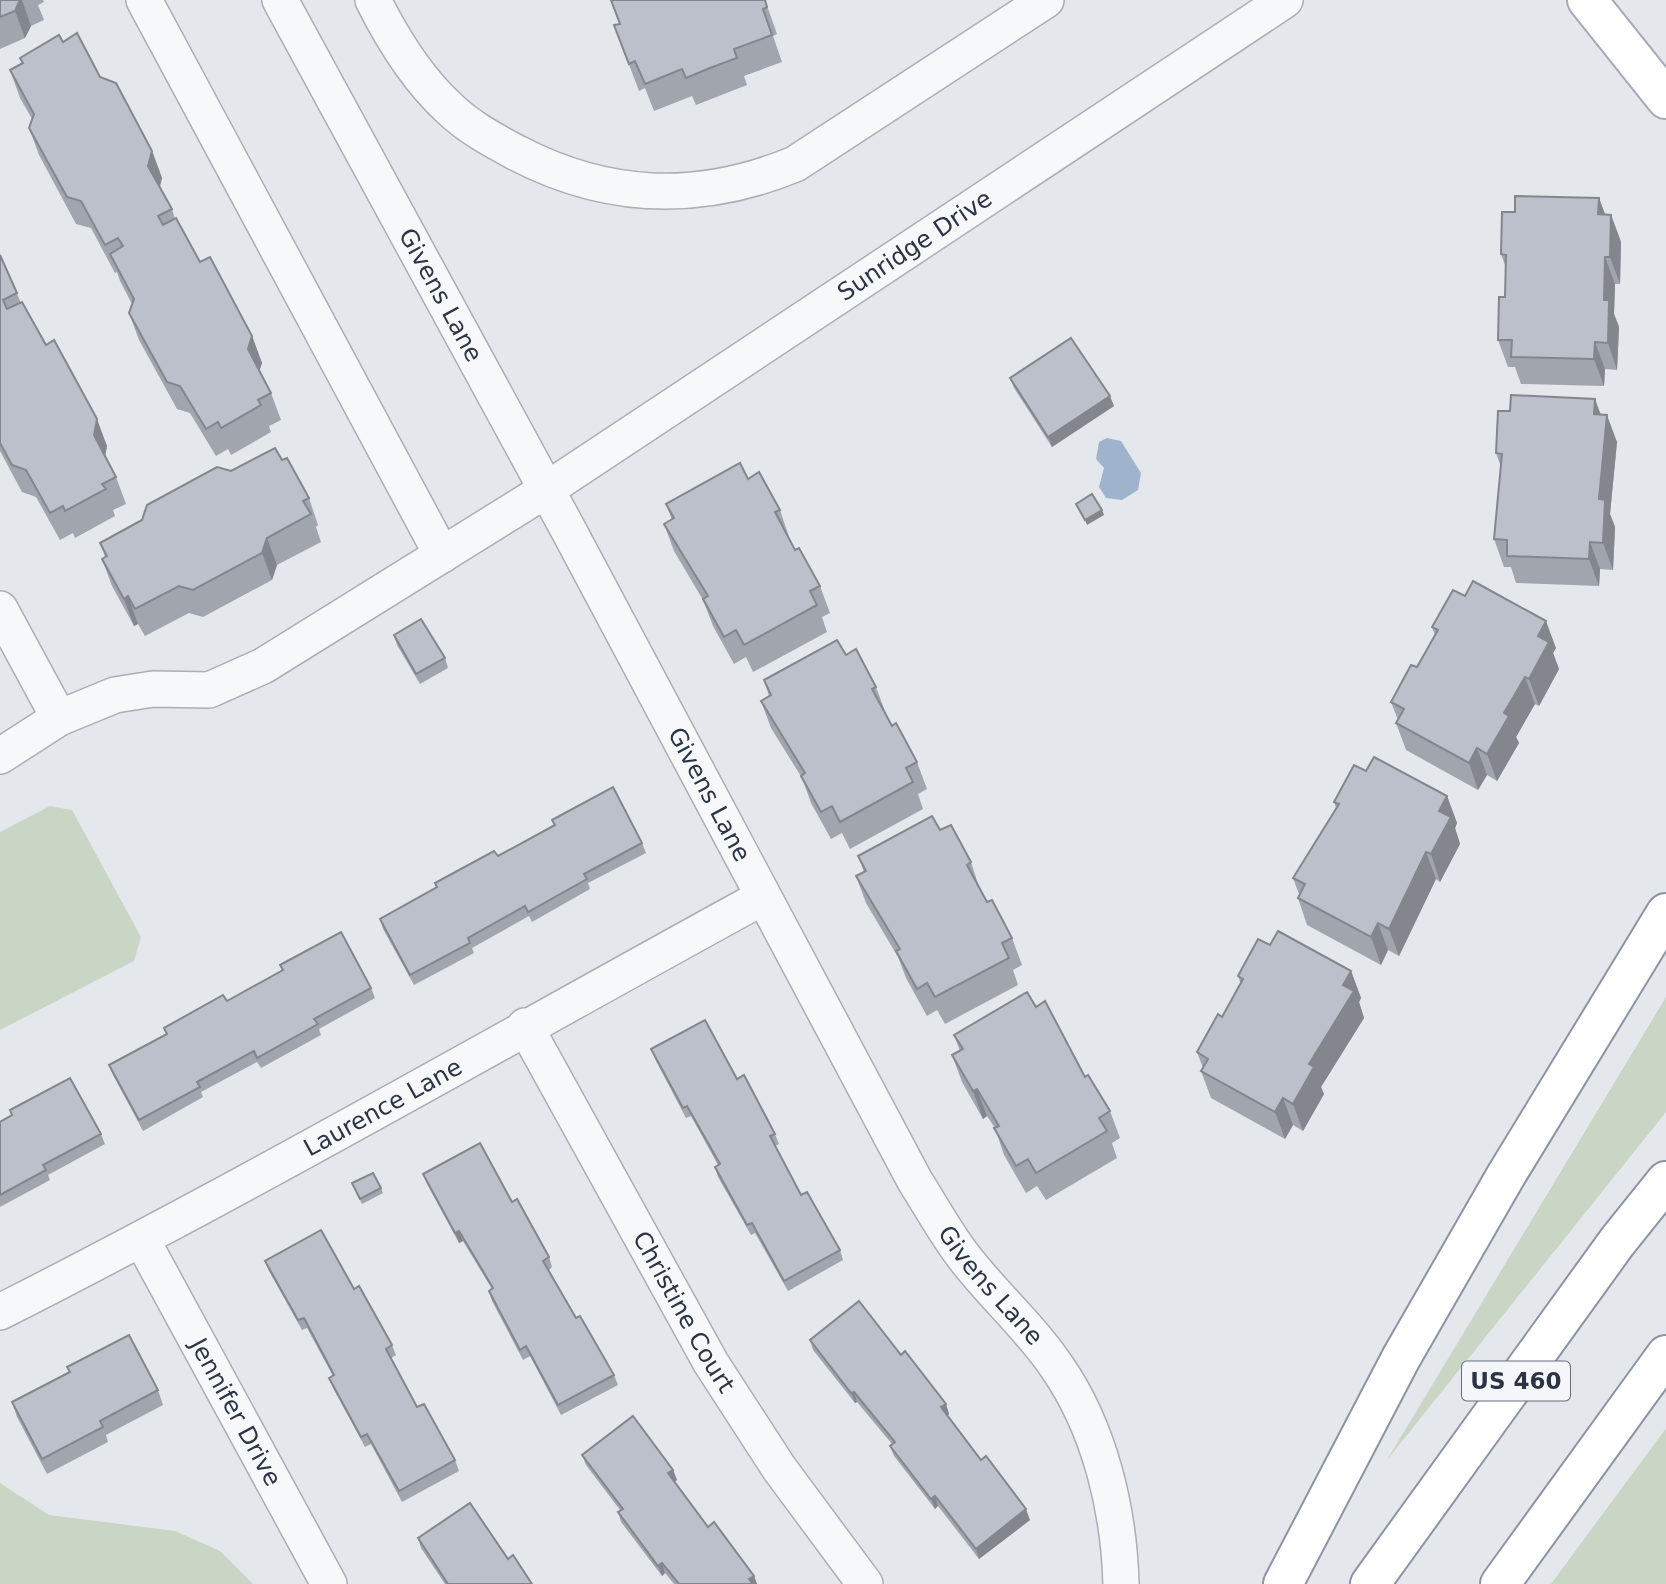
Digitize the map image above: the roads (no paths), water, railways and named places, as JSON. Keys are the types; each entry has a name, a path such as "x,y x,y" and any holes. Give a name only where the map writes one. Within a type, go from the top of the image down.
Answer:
{"main road":[{"path":"1587,0 1666,99"},
{"path":"1283,1584 1408,1346 1505,1177 1666,913"},
{"name":"US 460","path":"1370,1584 1617,1242 1666,1181"},
{"path":"1500,1584 1666,1355"}],"street":[{"path":"144,0 442,555"},
{"name":"Givens Lane","path":"280,0 546,490 915,1181 963,1257 1058,1368 1084,1417 1108,1485 1120,1542 1121,1584"},
{"path":"373,0 414,69 449,109 480,134 543,167 599,185 652,192 712,190 758,180 795,164 1046,0"},
{"name":"Sunridge Drive","path":"0,756 59,718 115,695 153,689 209,690 264,666 546,490 1284,0"},
{"path":"0,609 59,718"},
{"name":"Laurence Lane","path":"0,1312 142,1240 525,1026 763,897"},
{"name":"Christine Court","path":"525,1026 718,1374 779,1468 865,1584"},
{"name":"Jennifer Drive","path":"142,1240 329,1584"}],"water":[{"path":"1107,438 1121,441 1141,473 1138,490 1122,500 1106,498 1099,487 1104,468 1096,459 1099,442"}]}
